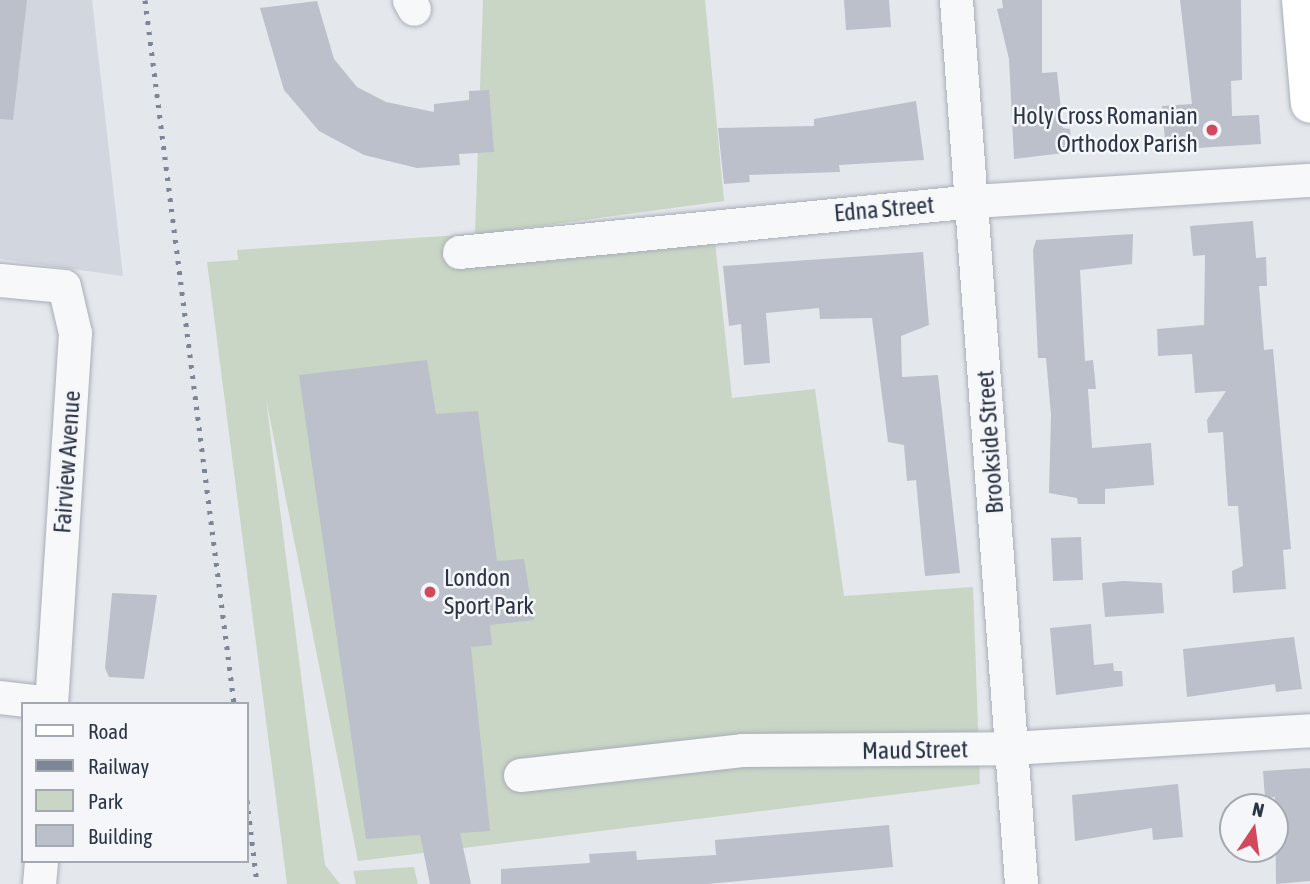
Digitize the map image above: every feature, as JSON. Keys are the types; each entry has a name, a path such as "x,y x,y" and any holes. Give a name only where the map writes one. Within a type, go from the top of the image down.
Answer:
{"main road":[{"path":"1301,0 1310,104"}],"street":[{"name":"Brookside Street","path":"956,0 974,201 1021,884"},
{"name":"Edna Street","path":"459,252 974,201 1310,180"},
{"name":"Fairview Avenue","path":"0,280 64,286 75,333 51,702"},
{"path":"0,697 42,702"},
{"name":"Maud Street","path":"520,775 742,750 1010,748 1310,730"},
{"path":"39,884 41,863"}],"shaded area":[{"path":"0,0 92,0 123,276 0,259"}],"green space":[{"path":"483,0 705,0 724,201 481,234 715,242 732,398 815,389 844,596 973,587 980,784 358,861 266,399 325,865 340,884 287,884 207,262 238,260 237,250 475,234"},
{"path":"414,867 418,884 356,884 353,871"}],"building":[{"path":"0,0 27,0 13,120 0,119"},
{"path":"844,0 889,0 891,27 846,30"},
{"path":"1002,0 1042,0 1042,73 1057,72 1063,128 1070,129 1072,152 1014,159 1009,59 997,9 1003,8"},
{"path":"1180,0 1241,0 1242,80 1231,81 1232,116 1259,115 1261,144 1166,150 1162,106 1192,104"},
{"path":"317,1 334,59 357,87 386,102 434,112 434,104 469,100 469,91 489,90 494,152 459,154 460,165 417,168 364,155 319,131 284,90 260,8"},
{"path":"916,101 924,160 839,165 840,172 749,175 750,182 724,184 718,128 814,126 814,119"},
{"path":"1253,221 1256,258 1266,257 1267,286 1259,286 1264,350 1273,349 1291,549 1283,550 1286,589 1233,593 1232,571 1243,566 1238,506 1228,506 1223,432 1208,433 1207,420 1226,391 1195,393 1192,354 1158,356 1157,329 1204,325 1205,255 1193,256 1190,226"},
{"path":"1133,234 1132,264 1080,270 1085,361 1093,360 1096,389 1088,389 1092,448 1151,443 1154,485 1105,489 1105,504 1078,504 1077,498 1049,493 1051,415 1046,358 1038,358 1033,250 1036,240"},
{"path":"923,252 929,325 901,336 902,377 938,375 960,573 925,576 916,480 907,481 904,445 888,442 872,318 820,319 819,308 766,313 770,363 744,365 741,324 729,326 723,266"},
{"name":"London Sport Park","path":"427,360 436,414 478,411 497,561 524,559 534,620 490,625 492,645 471,647 490,831 460,833 471,884 430,884 420,835 366,839 299,375"},
{"path":"1081,537 1083,580 1053,581 1051,538"},
{"path":"1102,583 1162,583 1164,613 1105,617"},
{"path":"112,593 157,595 144,679 109,677 105,668"},
{"path":"1091,624 1094,665 1113,663 1114,671 1122,671 1123,686 1056,695 1050,628"},
{"path":"1294,637 1302,689 1276,692 1275,684 1187,697 1183,649"},
{"path":"1310,768 1310,881 1276,884 1276,863 1289,863 1289,793 1265,793 1263,771"},
{"path":"1178,784 1183,837 1153,840 1152,828 1075,841 1072,795"},
{"path":"889,825 893,867 707,884 501,884 501,869 590,863 589,854 636,851 637,860 716,855 715,840"}],"railway":[{"path":"145,0 234,702"},
{"path":"248,808 257,884"}],"place":[{"name":"Holy Cross Romanian Orthodox Parish","path":"1212,130"},
{"name":"London Sport Park","path":"430,592"}]}
